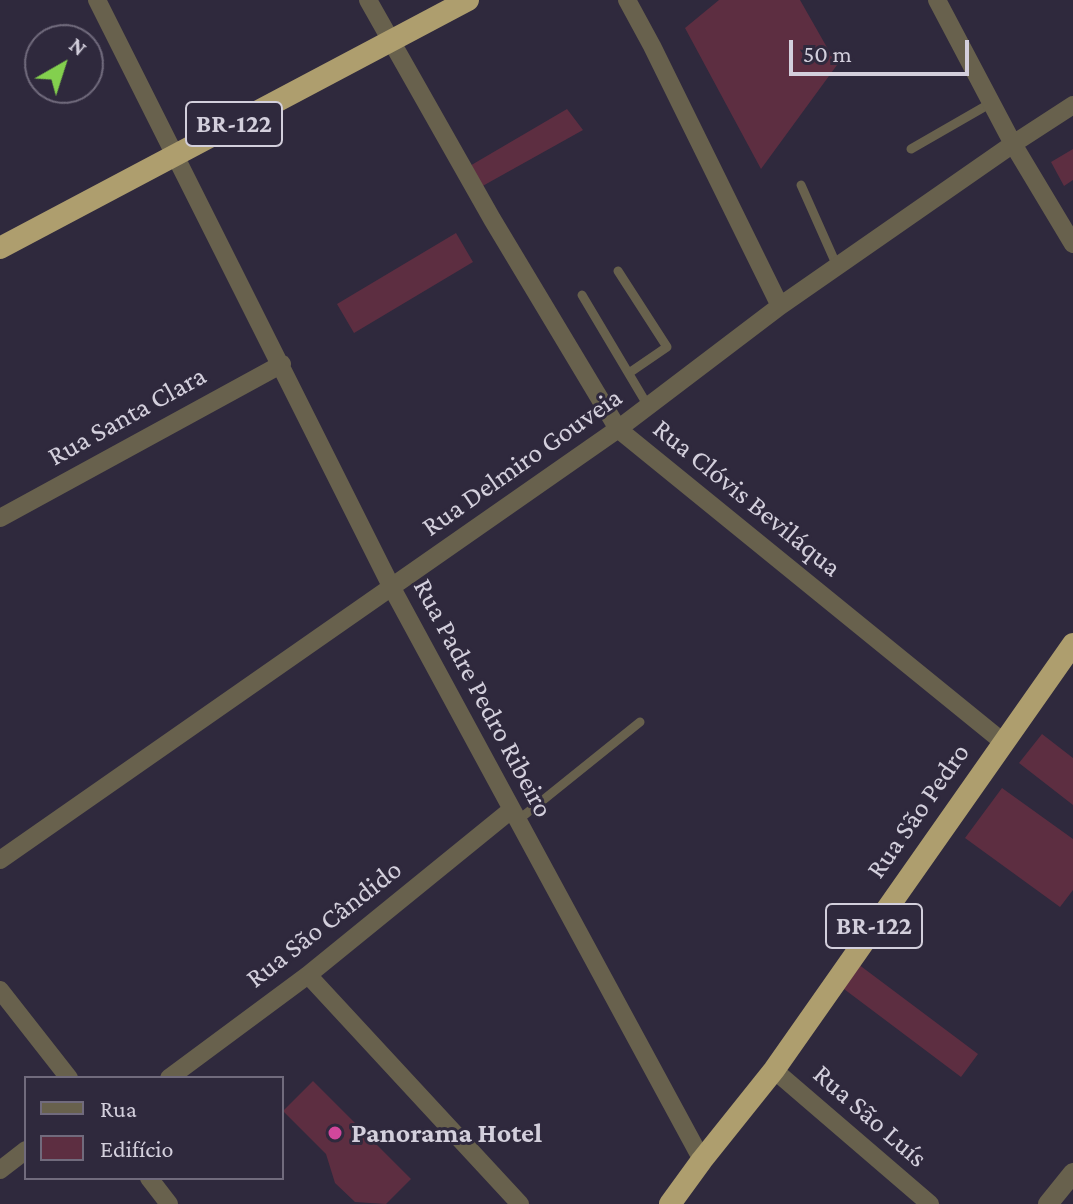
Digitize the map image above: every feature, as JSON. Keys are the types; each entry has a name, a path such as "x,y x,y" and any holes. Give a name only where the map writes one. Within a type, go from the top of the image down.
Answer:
{"highway":[{"name":"BR-122","path":"0,248 468,0"},
{"name":"Rua São Pedro","path":"670,1204 774,1070 1073,644"}],"street":[{"name":"Rua Padre Pedro Ribeiro","path":"97,0 392,588 702,1160"},
{"name":"Rua Clóvis Beviláqua","path":"368,0 492,219 618,429 1003,742"},
{"path":"627,0 780,306"},
{"path":"937,0 1013,144 1073,244"},
{"name":"Rua Delmiro Gouveia","path":"0,860 618,429 780,306 1073,105"},
{"name":"Rua Santa Clara","path":"0,518 282,364"},
{"name":"Rua São Cândido","path":"172,1076 514,816"},
{"path":"308,975 520,1204"},
{"path":"0,990 67,1076"},
{"name":"Rua São Luís","path":"774,1070 930,1204"},
{"path":"0,1170 24,1152"},
{"path":"1048,1204 1073,1173"},
{"path":"151,1180 169,1204"}],"lane":[{"path":"911,149 991,103"},
{"path":"801,185 837,266"},
{"path":"618,271 667,347 629,373"},
{"path":"582,295 648,406"},
{"path":"514,816 640,722"}],"building":[{"path":"719,0 800,0 837,65 761,169 685,28"},
{"path":"567,109 583,130 479,188 468,167"},
{"path":"1073,149 1073,180 1064,186 1051,162"},
{"path":"456,233 473,262 354,333 337,304"},
{"path":"1042,734 1073,758 1073,805 1019,763"},
{"path":"1002,788 1073,839 1073,890 1060,907 965,838"},
{"path":"858,964 978,1054 961,1077 840,986"},
{"name":"Panorama Hotel","path":"313,1081 411,1179 386,1204 355,1202 335,1183 326,1154 284,1110"}],"place":[{"name":"Panorama Hotel","path":"335,1133"}]}
